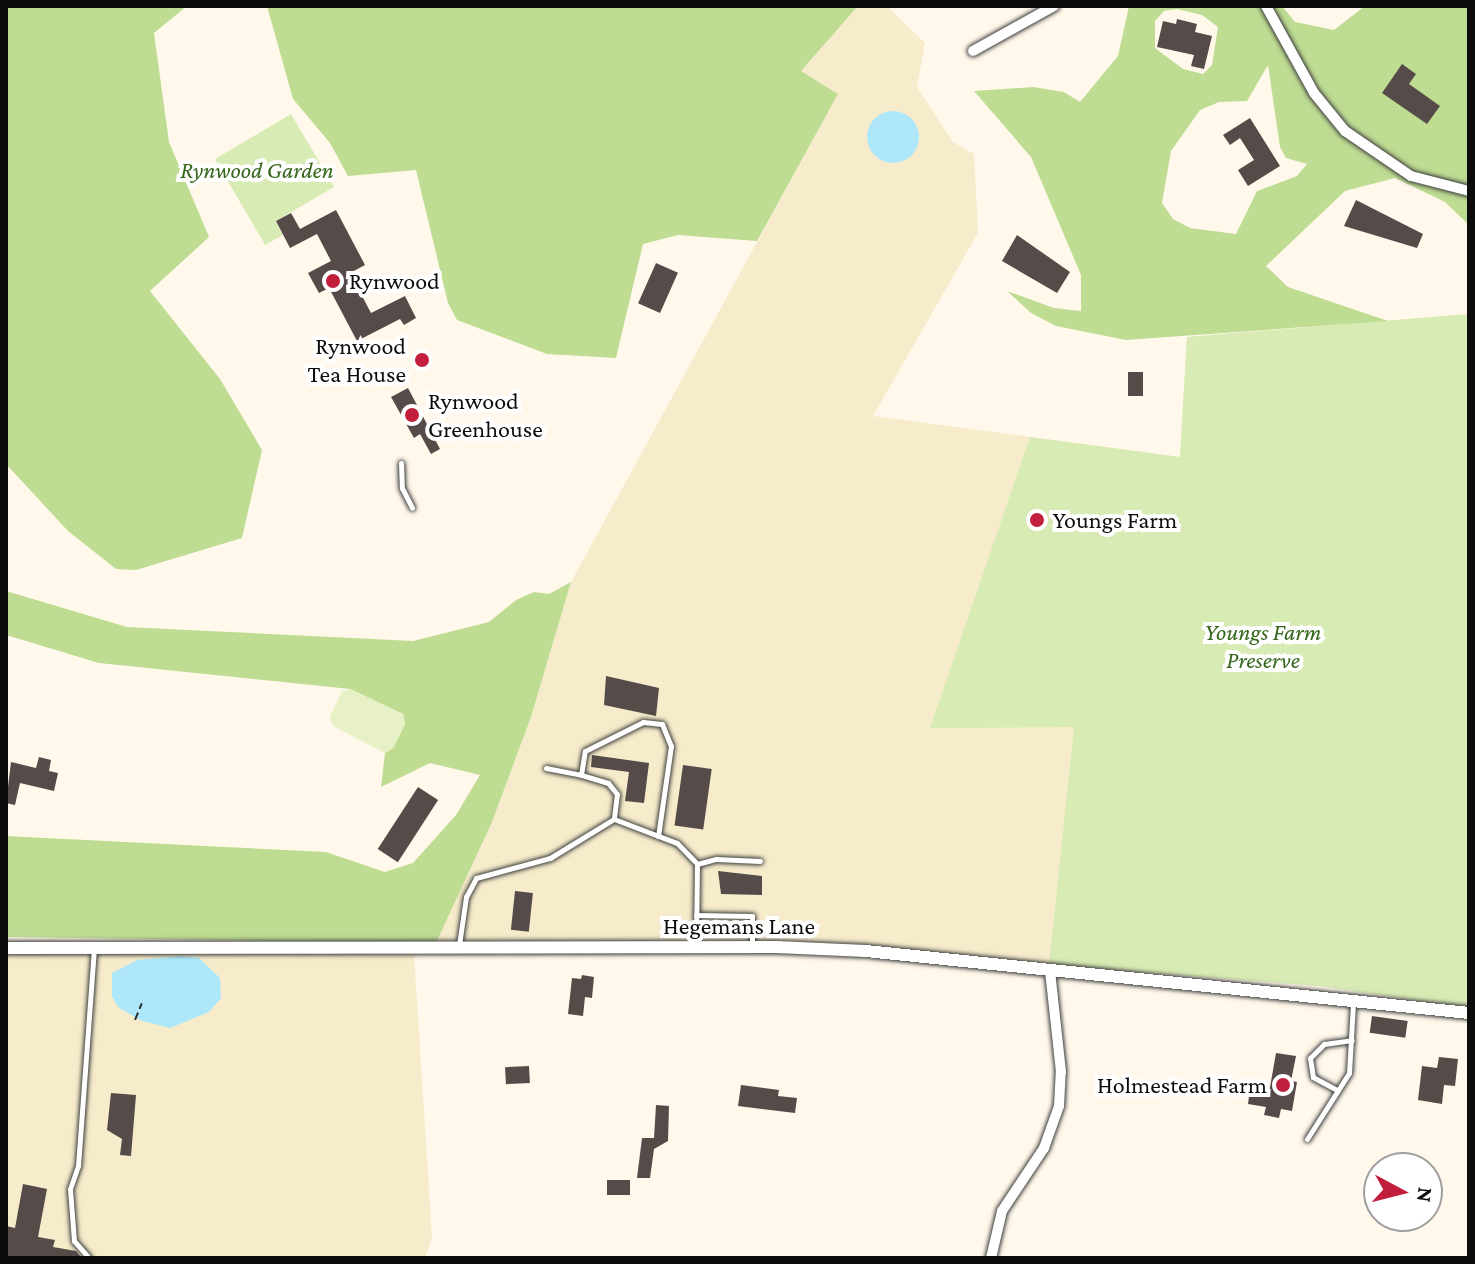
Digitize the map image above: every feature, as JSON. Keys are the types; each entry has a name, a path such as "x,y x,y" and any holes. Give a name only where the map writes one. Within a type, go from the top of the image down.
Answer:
{"street":[{"path":"973,51 1054,6"},
{"path":"1266,6 1314,93 1345,131 1411,176 1469,191"},
{"name":"Hegemans Lane","path":"6,948 458,950 752,947 866,951 1469,1013"},
{"path":"991,1258 1002,1211 1044,1148 1059,1106 1061,1072 1050,970"}],"lane":[{"path":"401,463 402,488 412,508"},
{"path":"581,775 585,751 643,722 662,724 671,746 658,836"},
{"path":"546,768 608,783 617,794 614,819"},
{"path":"614,819 677,843 697,864 696,947"},
{"path":"458,950 466,897 476,878 550,858 614,819"},
{"path":"697,864 716,859 760,861"},
{"path":"696,915 752,916 752,947"},
{"path":"89,1258 74,1241 70,1189 78,1166 94,947"},
{"path":"1307,1139 1353,1061 1353,999"},
{"path":"1337,1090 1318,1083 1309,1069 1310,1058 1324,1044 1352,1040"}],"path":[{"path":"135,1020 142,1003"}],"green space":[{"path":"6,6 187,6 154,33 169,142 209,237 150,291 220,379 262,450 242,538 136,570 116,569 68,531 6,464"},
{"path":"267,6 858,6 801,71 838,94 757,241 678,235 643,244 616,358 547,354 457,320 448,303 416,170 348,176 330,143 293,99"},
{"name":"Youngs Farm","path":"858,6 887,6 925,43 917,87 953,142 974,154 978,233 873,416 1180,457 1187,337 1469,314 1469,1008 1319,986 776,943 436,943 492,822 531,717 571,582 838,94 801,71"},
{"path":"1129,6 1282,6 1295,22 1334,30 1365,6 1469,6 1469,225 1445,202 1395,178 1345,191 1266,266 1288,287 1388,321 1126,340 1056,326 1031,313 1007,291 1054,308 1081,311 1081,275 1031,157 974,91 1033,87 1064,92 1080,102 1118,56","holes":["1177,9 1202,15 1218,27 1212,65 1203,74 1183,69 1155,48 1155,21 1164,11","1268,65 1280,147 1286,158 1307,164 1297,176 1257,191 1236,234 1190,228 1173,219 1162,203 1171,151 1200,110 1219,102 1247,101"]},
{"name":"Rynwood Garden","path":"291,114 334,187 276,221 283,235 265,245 215,159"},
{"name":"Youngs Farm Preserve","path":"1469,314 1469,1008 1319,986 1049,965 1074,727 930,728 1030,437 1180,457 1187,337"},
{"path":"571,582 531,717 492,822 436,943 6,937 6,836 326,852 385,872 413,863 456,815 480,775 430,763 381,787 385,753 393,748 405,724 403,714 350,689 99,663 6,635 6,591 127,627 413,641 489,622 516,600 534,592 549,594"},
{"path":"350,689 403,714 405,724 393,748 385,753 333,726 330,717 342,691"},
{"path":"6,952 414,954 432,1237 425,1258 6,1258"}],"water":[{"path":"893,111 911,119 919,137 911,155 893,163 875,155 867,137 875,119"},
{"path":"182,956 199,958 220,978 221,998 209,1012 170,1028 142,1021 119,1008 112,997 112,973 137,960"}],"building":[{"path":"1177,19 1197,24 1195,32 1212,36 1204,69 1191,66 1194,55 1157,47 1163,21 1176,24"},
{"path":"1402,64 1416,74 1409,84 1440,106 1427,124 1382,93"},
{"path":"1250,118 1280,166 1248,186 1238,170 1254,160 1240,138 1230,145 1223,135"},
{"path":"1356,200 1423,234 1417,248 1344,226"},
{"name":"Rynwood","path":"336,210 365,265 350,273 371,313 405,296 416,318 404,325 400,319 357,341 329,288 319,293 308,273 331,261 317,234 290,248 276,221 291,213 300,229"},
{"path":"1017,235 1070,272 1057,293 1002,261"},
{"path":"656,263 678,273 660,313 638,303"},
{"path":"1128,372 1143,372 1143,396 1128,396"},
{"name":"Rynwood Greenhouse","path":"408,388 440,449 431,454 420,434 414,438 391,397"},
{"path":"606,676 659,688 656,716 604,705"},
{"path":"592,755 649,763 644,803 625,801 629,772 591,767"},
{"path":"39,757 51,760 49,771 58,773 54,791 20,783 15,805 6,803 11,762 36,768"},
{"path":"683,765 712,769 703,829 675,825"},
{"path":"418,787 438,800 398,862 378,849"},
{"path":"718,871 762,876 762,895 721,894"},
{"path":"515,891 533,893 529,932 511,930"},
{"path":"582,975 594,977 592,998 585,997 583,1016 568,1014 572,978 581,979"},
{"path":"1372,1016 1408,1021 1405,1038 1370,1033"},
{"name":"Holmestead Farm","path":"1276,1053 1296,1056 1291,1081 1297,1082 1292,1111 1281,1109 1279,1118 1264,1115 1266,1107 1248,1104 1250,1089 1269,1093"},
{"path":"1439,1057 1458,1059 1455,1086 1444,1085 1442,1104 1418,1100 1422,1066 1437,1068"},
{"path":"529,1066 530,1083 506,1084 505,1067"},
{"path":"741,1085 779,1090 778,1096 797,1098 795,1113 738,1106"},
{"path":"111,1093 136,1095 131,1156 120,1155 122,1139 107,1130"},
{"path":"656,1105 669,1106 668,1141 654,1149 650,1178 637,1178 642,1138 654,1138"},
{"path":"607,1180 630,1180 630,1195 607,1195"},
{"path":"23,1184 47,1189 38,1237 55,1240 53,1247 76,1251 82,1258 6,1258 6,1226 15,1228"}],"place":[{"name":"Rynwood","path":"333,281"},
{"name":"Rynwood Tea House","path":"422,360"},
{"name":"Rynwood Greenhouse","path":"412,415"},
{"name":"Youngs Farm","path":"1037,520"},
{"name":"Holmestead Farm","path":"1283,1085"}]}
